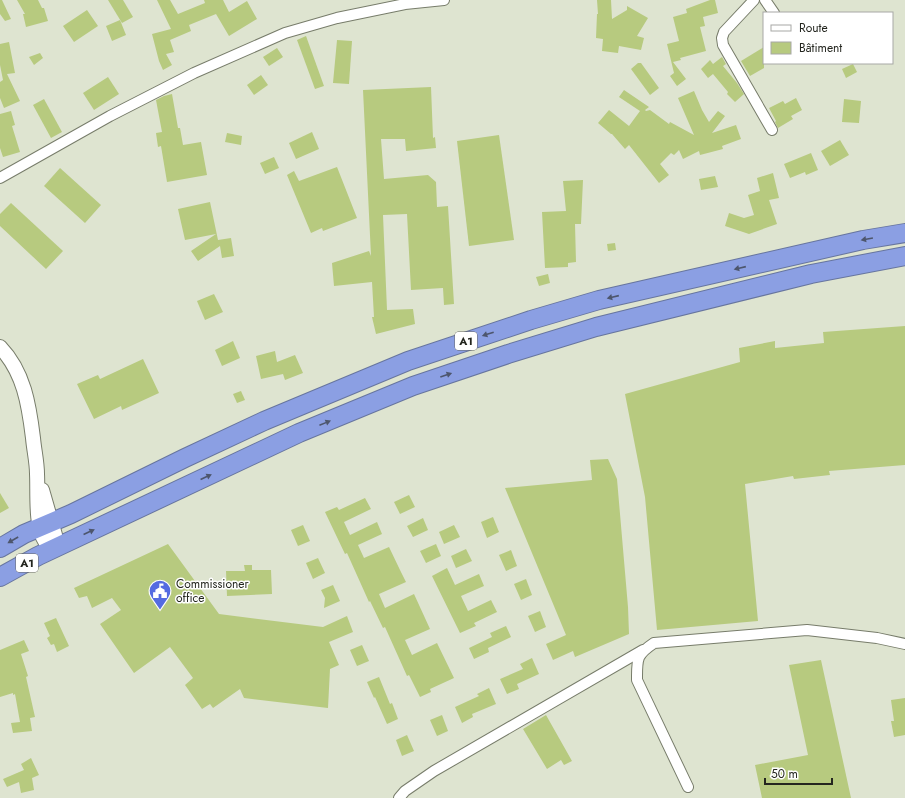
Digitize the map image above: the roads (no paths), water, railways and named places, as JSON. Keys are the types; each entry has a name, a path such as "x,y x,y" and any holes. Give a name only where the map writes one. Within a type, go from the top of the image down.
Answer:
{"highway":[{"name":"A1","path":"0,548 24,534 46,525 264,421 408,361 531,320 599,300 863,240 905,233"},
{"name":"A1","path":"0,577 54,549 299,433 413,386 508,354 596,327 811,274 905,256"}],"street":[{"path":"0,178 117,112 194,73 285,34 337,18 405,4 444,0"},
{"path":"754,0 724,32 722,38 723,45 772,130"},
{"path":"765,0 773,12"},
{"path":"0,347 14,366 22,381 28,401 37,472 46,525 55,535 54,549"},
{"path":"399,798 405,791 434,771 654,643 807,630 877,638 905,644"},
{"path":"654,643 642,651 637,661 637,680 688,787"}],"place":[{"name":"Commissioner office","path":"160,610"}]}
